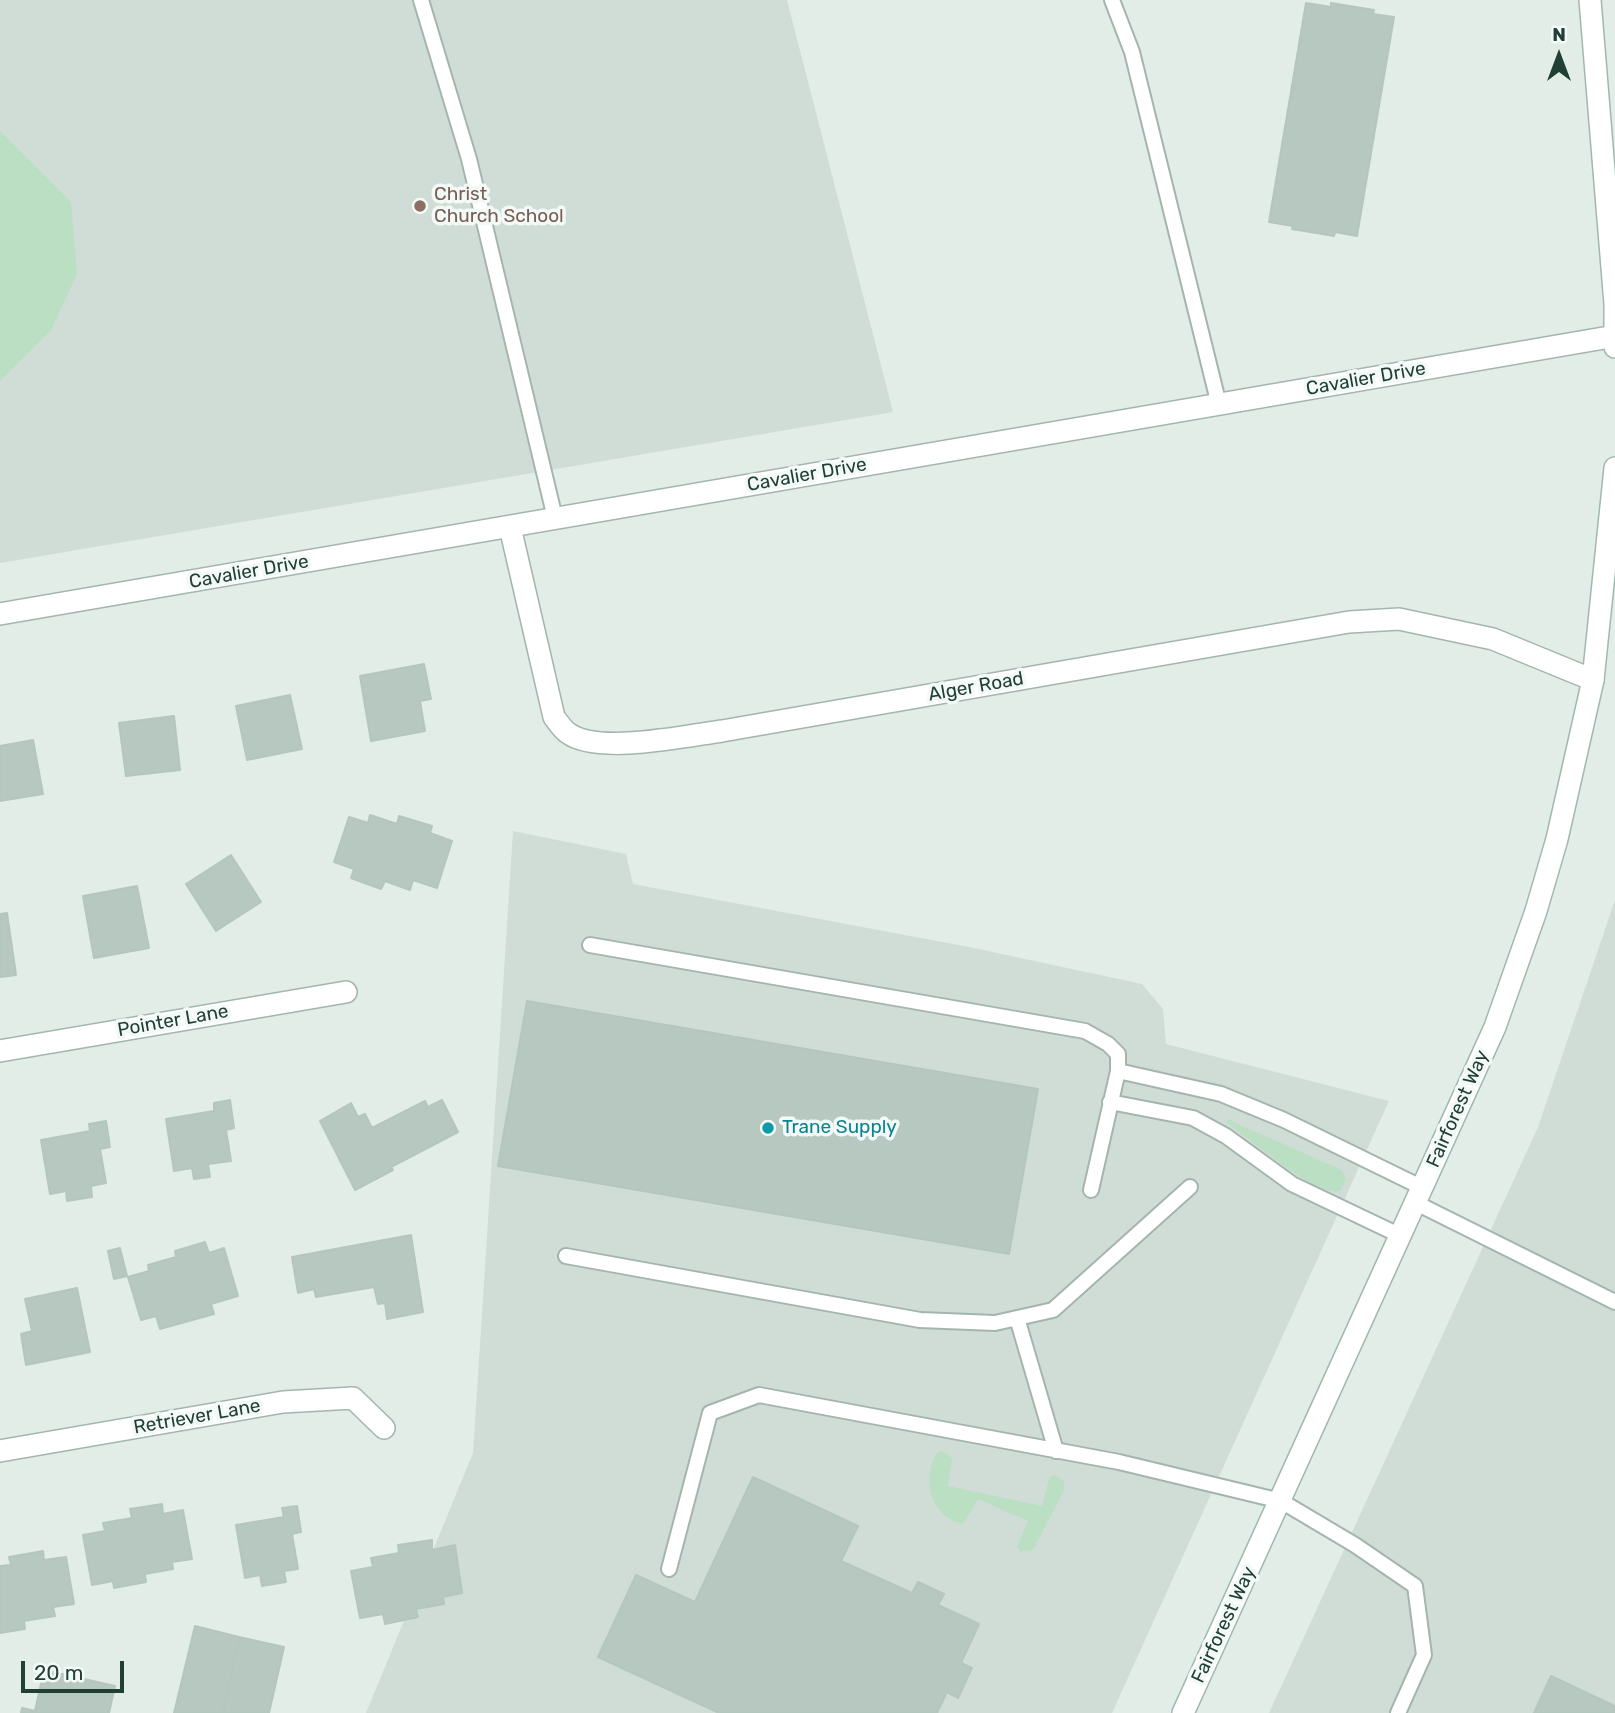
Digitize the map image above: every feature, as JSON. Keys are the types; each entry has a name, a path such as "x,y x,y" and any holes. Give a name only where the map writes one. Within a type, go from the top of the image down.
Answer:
{"street":[{"path":"1590,0 1615,304 1615,346"},
{"name":"Cavalier Drive","path":"0,614 1615,336"},
{"name":"Fairforest Way","path":"1183,1713 1495,1027 1536,911 1557,839 1593,680 1615,468"},
{"name":"Alger Road","path":"510,527 554,717 568,734 596,743 635,743 722,731 1349,622 1399,619 1493,639 1593,680"},
{"name":"Pointer Lane","path":"0,1051 346,992"},
{"name":"Retriever Lane","path":"0,1451 283,1402 353,1398 384,1428"}],"lane":[{"path":"421,0 469,159 555,519"},
{"path":"1112,0 1132,52 1219,405"},
{"path":"590,945 1086,1031 1108,1044 1118,1054 1118,1071 1091,1190"},
{"path":"1118,1071 1221,1094 1284,1120 1615,1302"},
{"path":"1110,1102 1193,1118 1226,1136 1292,1184 1401,1236"},
{"path":"566,1256 920,1320 995,1323 1053,1310 1190,1187"},
{"path":"1017,1318 1056,1451"},
{"path":"669,1569 710,1413 759,1395 1119,1462 1281,1501 1415,1586 1424,1655 1398,1713"}],"shaded area":[{"name":"Christ Church School","path":"0,0 787,0 893,412 0,563"},
{"path":"513,831 626,854 633,884 969,947 1142,984 1163,1009 1166,1044 1389,1101 1112,1713 366,1713 473,1453"},
{"path":"1615,900 1615,1713 1269,1713 1538,1127"}],"green space":[{"path":"0,131 71,202 77,274 51,330 0,381"},
{"path":"1227,1119 1342,1170 1346,1179 1341,1190 1331,1191 1301,1177 1227,1123"},
{"path":"941,1451 952,1460 948,1486 1042,1506 1050,1476 1054,1475 1064,1481 1064,1490 1033,1550 1020,1551 1017,1547 1028,1521 978,1499 963,1524 945,1516 934,1501 930,1484 934,1458"}],"building":[{"path":"1306,3 1331,7 1331,3 1374,10 1373,14 1394,17 1357,236 1335,232 1334,236 1269,222"},
{"path":"424,664 431,699 420,701 425,731 371,741 360,676"},
{"path":"290,695 302,749 247,760 236,706"},
{"path":"174,716 180,770 126,776 119,723"},
{"path":"33,740 43,794 0,801 0,746"},
{"path":"370,815 397,824 399,816 432,826 430,833 452,841 437,888 413,880 410,890 385,881 381,889 351,878 354,869 334,862 349,817 368,823"},
{"path":"231,855 261,902 216,931 186,884"},
{"path":"137,886 149,948 94,958 83,896"},
{"path":"7,913 16,975 0,977 0,914"},
{"name":"Trane Supply","path":"527,1001 1038,1089 1009,1254 498,1166"},
{"path":"230,1100 234,1128 226,1130 231,1161 208,1164 210,1177 194,1179 192,1168 174,1171 166,1119 214,1111 214,1103"},
{"path":"442,1100 458,1132 391,1167 393,1170 355,1190 320,1121 351,1103 358,1117 365,1114 372,1128 425,1101 428,1107"},
{"path":"106,1121 110,1147 100,1149 106,1183 91,1186 92,1197 67,1201 66,1191 50,1194 41,1140 90,1131 89,1124"},
{"path":"411,1235 423,1312 387,1319 385,1303 378,1304 374,1287 316,1297 314,1289 298,1293 292,1257"},
{"path":"205,1242 209,1253 224,1248 238,1296 211,1304 214,1314 160,1329 156,1316 141,1320 128,1277 149,1271 148,1265 176,1257 175,1251"},
{"path":"120,1248 127,1276 114,1279 108,1251"},
{"path":"77,1288 90,1352 26,1365 21,1334 32,1331 25,1299"},
{"path":"753,1477 858,1526 841,1561 912,1593 918,1582 944,1594 938,1605 979,1624 961,1663 972,1668 958,1698 947,1692 937,1713 719,1713 598,1657 636,1575 695,1602"},
{"path":"162,1504 163,1514 183,1510 192,1559 172,1562 173,1569 145,1574 146,1582 114,1588 113,1581 92,1585 83,1535 105,1531 103,1523 132,1518 130,1509"},
{"path":"297,1506 301,1532 292,1534 298,1569 284,1571 286,1582 262,1586 260,1575 245,1578 236,1525 284,1517 282,1508"},
{"path":"432,1540 432,1550 455,1545 462,1593 443,1597 444,1604 416,1609 418,1617 385,1624 383,1614 360,1618 351,1571 373,1567 371,1558 399,1553 398,1545"},
{"path":"43,1551 44,1560 66,1557 74,1604 53,1607 55,1616 24,1621 25,1629 0,1633 0,1566 11,1565 9,1557"},
{"path":"195,1626 239,1637 223,1713 174,1713"},
{"path":"239,1637 284,1647 269,1713 223,1713"},
{"path":"44,1670 115,1686 109,1713 21,1713 22,1708 35,1711"},
{"path":"1551,1676 1615,1706 1615,1713 1534,1713"}],"place":[{"name":"Christ Church School","path":"420,206"},
{"name":"Trane Supply","path":"768,1128"}]}
